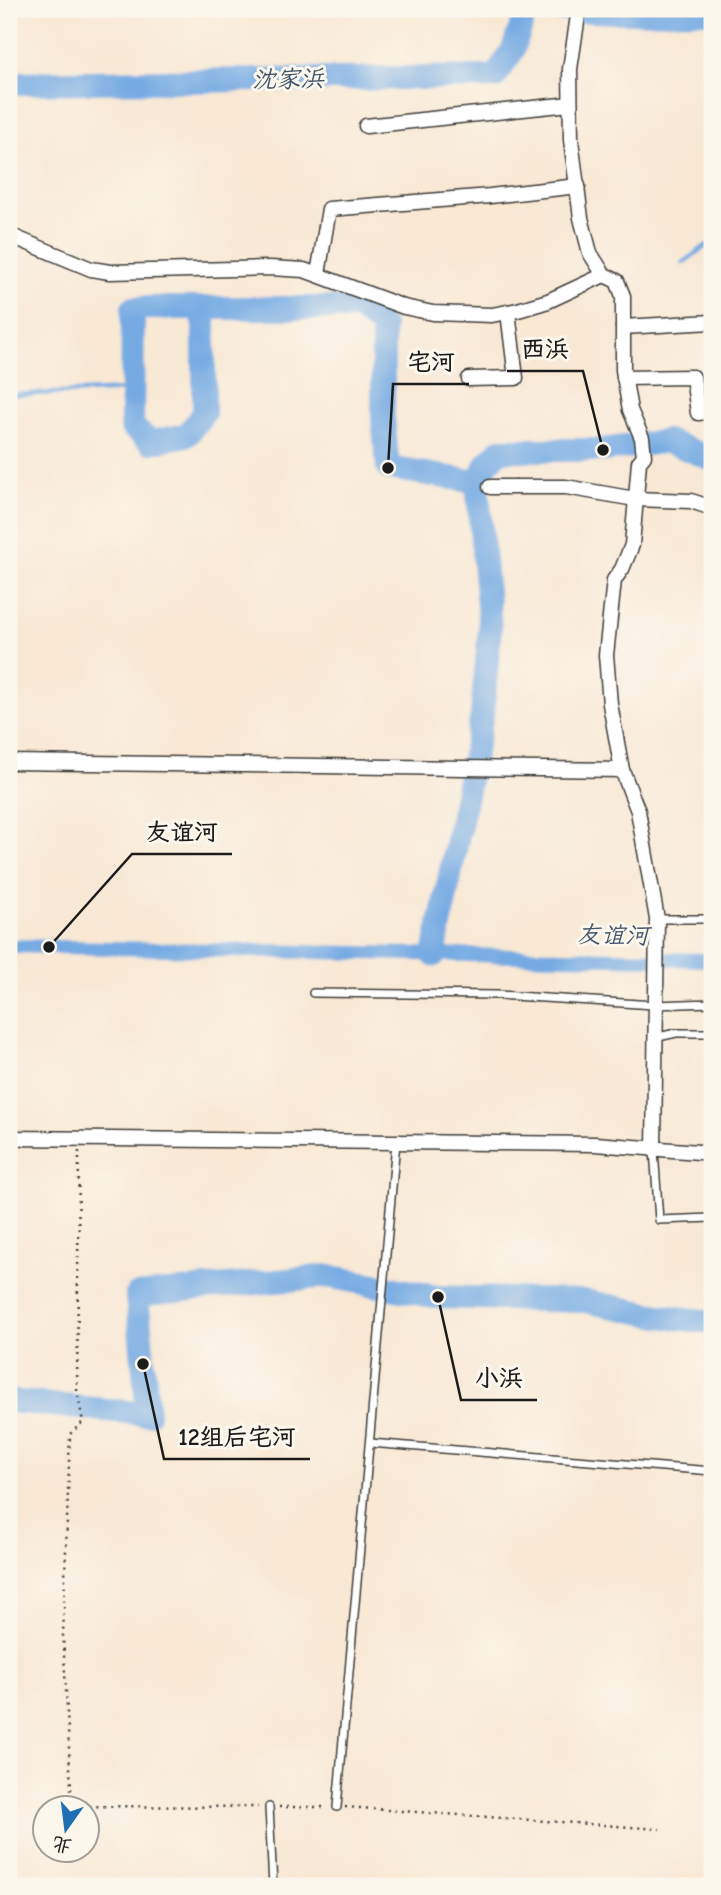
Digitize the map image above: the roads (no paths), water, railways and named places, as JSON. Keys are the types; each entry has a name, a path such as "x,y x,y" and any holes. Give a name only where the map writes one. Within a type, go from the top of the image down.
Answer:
{"street":[{"path":"579,9 570,69 570,104 571,140 581,218 590,253 604,275 617,281 623,296 624,377 630,410 643,442 644,456 639,462 632,545 614,580 611,629 606,655 610,704 622,770 638,811 657,919 654,1150"},
{"path":"366,125 570,104"},
{"path":"318,274 329,209 578,186"},
{"path":"9,234 91,269 110,272 270,268 304,270 404,307 423,311 492,315 508,312 548,301 604,275"},
{"path":"469,379 516,378 508,312"},
{"path":"622,327 712,322"},
{"path":"624,377 693,377 698,413 712,411"},
{"path":"490,487 566,487 635,499 691,502 712,508"},
{"path":"9,762 622,770"},
{"path":"9,1138 596,1144 712,1153"}],"lane":[{"path":"657,919 712,919"},
{"path":"313,993 498,995 712,1003"},
{"path":"654,1038 676,1033 712,1033"},
{"path":"337,1807 396,1142"},
{"path":"654,1150 659,1220 712,1218"},
{"path":"370,1443 712,1471"},
{"path":"270,1807 273,1886"}],"waterway":[{"name":"沈家浜","path":"9,83 495,77 513,50 526,11 538,9"},
{"path":"540,9 712,11"},
{"path":"683,263 707,245 712,246"},
{"path":"204,308 204,413 187,435 151,442 132,427 133,308 357,308 383,327 383,418 388,468 477,482 490,628 482,715 434,955"},
{"path":"9,395 132,390"},
{"path":"477,482 486,465 500,450 603,450 667,441 712,459"},
{"name":"友谊河","path":"9,946 712,960"},
{"path":"9,1401 148,1414 137,1295 327,1276 438,1297 585,1301 659,1316 712,1322"}],"place":[{"name":"西浜","path":"603,450"},
{"name":"宅河","path":"388,468"},
{"name":"友谊河","path":"49,947"},
{"name":"小浜","path":"438,1297"},
{"name":"12组后宅河","path":"143,1364"}]}
